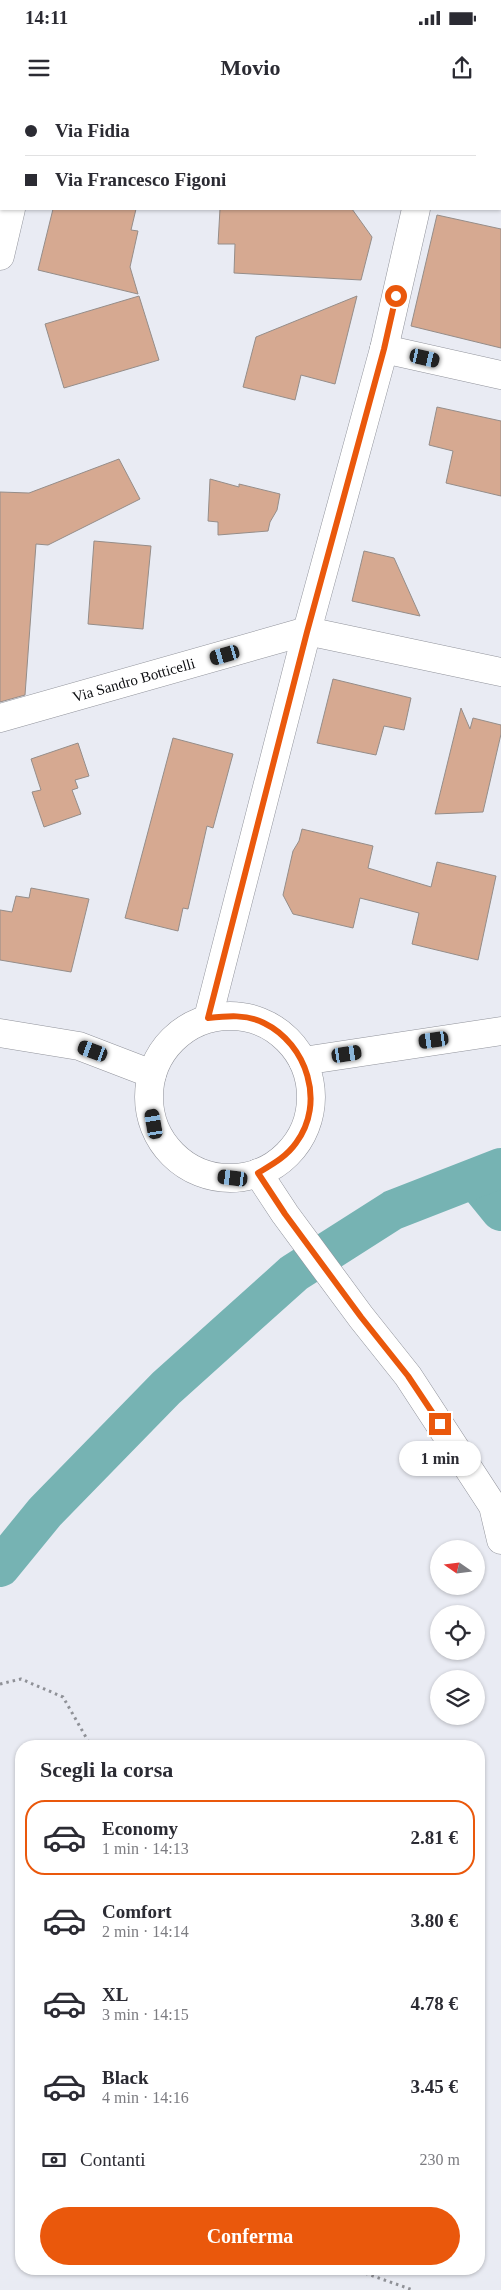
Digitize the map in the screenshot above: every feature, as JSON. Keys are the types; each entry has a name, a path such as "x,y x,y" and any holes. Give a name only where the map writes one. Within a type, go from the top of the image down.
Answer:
{"street":[{"path":"0,256 11,210"},
{"path":"208,1018 307,632 384,349 416,210"},
{"path":"384,349 501,375"},
{"name":"Via Sandro Botticelli","path":"0,718 307,632 501,672"},
{"path":"236,1015 264,1022 287,1038 303,1061 311,1088 309,1116 297,1142 280,1160 258,1173 233,1178 207,1175 184,1164 166,1146 154,1124 149,1099 152,1074 163,1050 183,1030 208,1018 236,1015"},
{"path":"303,1061 501,1031"},
{"path":"0,1033 79,1046 152,1074"},
{"path":"258,1173 285,1214 408,1376 492,1506 501,1540"}],"path":[{"path":"0,1684 21,1679 63,1697 88,1740"},
{"path":"370,2275 413,2290"}],"building":[{"path":"53,210 136,210 131,230 138,231 130,267 138,294 38,270"},
{"path":"220,210 353,210 372,237 361,280 234,273 235,244 218,244"},
{"path":"437,215 501,229 501,348 411,326"},
{"path":"139,296 159,360 64,388 45,324"},
{"path":"357,296 335,384 301,375 295,400 243,387 256,337"},
{"path":"437,407 501,421 501,496 446,483 453,451 429,445"},
{"path":"119,459 140,499 48,545 36,544 25,695 0,702 0,492 29,493"},
{"path":"210,479 239,487 239,484 280,494 277,510 270,522 268,531 218,535 218,522 208,521"},
{"path":"94,541 151,546 143,629 88,624"},
{"path":"364,551 394,558 420,616 352,601"},
{"path":"333,679 411,698 404,730 384,726 376,755 317,743"},
{"path":"461,708 470,729 473,718 501,725 501,734 483,812 435,814"},
{"path":"173,738 233,754 213,828 207,826 188,909 183,908 178,931 125,918"},
{"path":"78,743 89,776 75,780 78,788 72,790 81,814 44,827 32,792 41,790 31,759"},
{"path":"302,829 373,846 368,868 431,887 437,862 496,876 478,960 412,944 419,913 360,898 353,928 293,914 283,895 293,851 299,841"},
{"path":"31,888 89,899 71,972 0,960 0,910 12,912 16,896 29,898"}],"waterway":[{"path":"0,1567 45,1512 166,1388 294,1273 393,1210 501,1168"},
{"path":"475,1179 501,1211"}],"route":[{"path":"396,296 384,349 307,632 208,1018 236,1015 264,1022 287,1038 303,1061 311,1088 309,1116 297,1142 280,1160 258,1173 285,1214 361,1317 408,1376 440,1424"}]}
